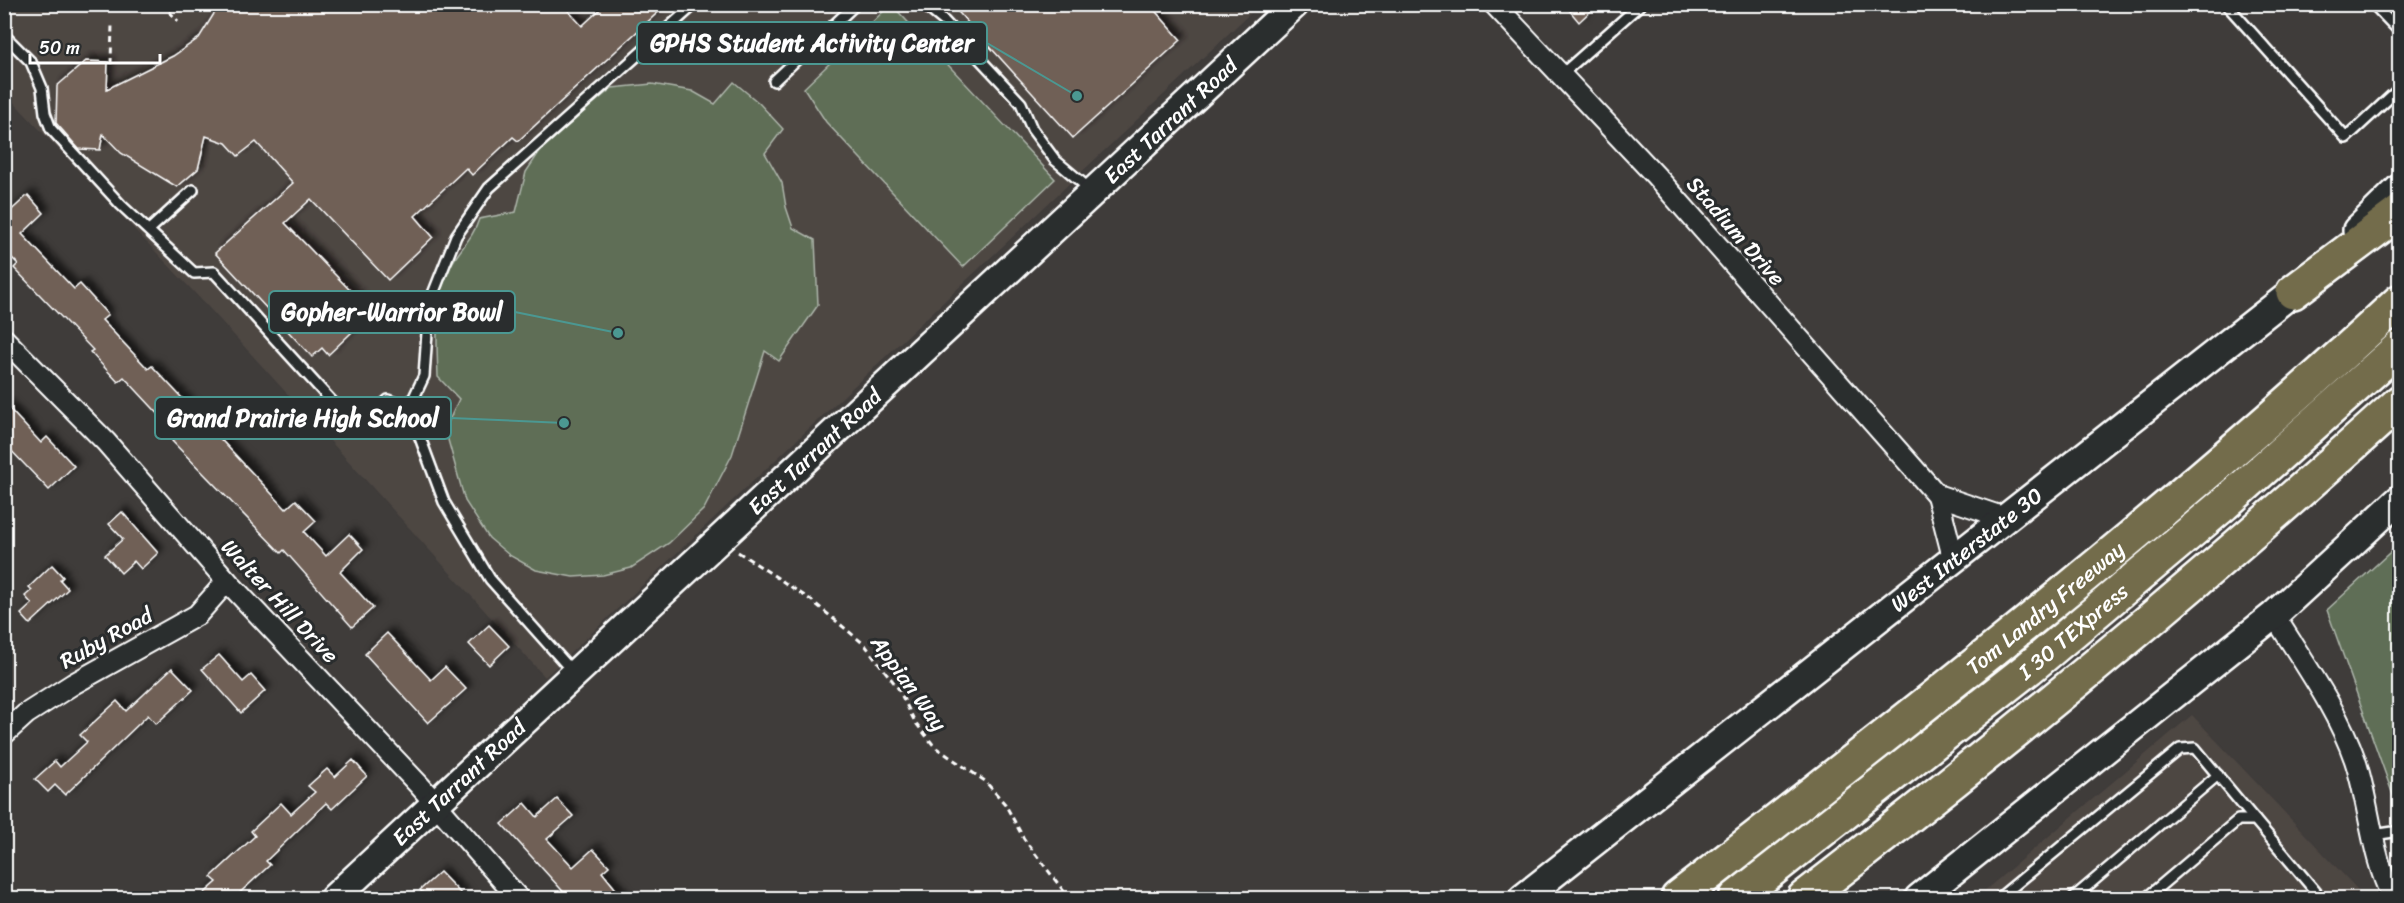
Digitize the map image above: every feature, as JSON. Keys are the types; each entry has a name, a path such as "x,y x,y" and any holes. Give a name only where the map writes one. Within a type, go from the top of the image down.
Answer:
{"highway":[{"path":"2293,292 2400,212"},
{"name":"Tom Landry Freeway","path":"1678,898 2000,646 2213,465 2400,301"},
{"name":"I 30 TEXpress","path":"1736,898 2029,668 2224,504 2400,347"},
{"path":"1804,898 2058,698 2253,533 2400,402"}],"main road":[{"name":"East Tarrant Road","path":"334,898 1295,4"},
{"name":"West Interstate 30","path":"1523,898 2008,519 2293,292 2400,188"},
{"path":"1919,898 2274,615 2400,499"}],"street":[{"name":"Stadium Drive","path":"1494,4 1656,176 1937,495 1954,561"},
{"name":"Walter Hill Drive","path":"4,339 106,442 227,581 420,786 518,898"},
{"name":"Stadium Drive","path":"1937,495 2008,519"},
{"name":"Ruby Road","path":"4,734 26,714 73,684 196,615 227,581"},
{"path":"2274,615 2329,702 2355,761 2373,835 2393,898"}],"lane":[{"path":"575,674 490,579 444,502 409,408 424,376 429,340 429,304 456,236 489,188 695,4"},
{"path":"774,81 856,4"},
{"path":"923,4 945,22 1021,103 1032,129 1055,160 1094,192"},
{"path":"1562,74 1641,4"},
{"path":"2226,4 2346,138 2400,88"},
{"path":"2373,4 2400,32"},
{"path":"4,35 31,62 42,88 45,113 51,129 121,205 194,273 214,273 357,429 388,400 409,408"},
{"path":"149,230 193,190"},
{"path":"1999,898 2180,749 2195,748 2321,898"},
{"path":"2073,898 2218,775"},
{"path":"2146,898 2238,820 2256,820"},
{"path":"2373,835 2400,831"}],"path":[{"path":"162,4 178,21"},
{"path":"111,63 112,24"},
{"name":"Appian Way","path":"719,539 811,600 865,645 898,688 915,722 935,747 985,781 1005,804 1024,839 1069,898"}],"shaded area":[{"path":"5,5 1259,5 545,677 212,311 5,93"},
{"path":"2192,715 2357,889 2361,898 1976,898"}],"green space":[{"path":"891,4 1055,179 963,267 826,122 804,88"},
{"path":"734,82 759,103 783,129 765,153 782,183 786,207 793,228 815,240 818,305 779,361 765,351 732,455 704,509 669,543 631,568 603,575 573,577 536,570 509,555 489,538 465,501 445,429 459,399 438,377 438,306 445,279 479,219 516,212 526,172 544,145 612,88 652,84 692,91 715,104"},
{"path":"2399,544 2399,812 2327,610"}],"building":[{"path":"220,4 562,4 582,26 606,4 667,4 518,141 513,137 472,175 466,168 415,216 433,237 388,280 311,199 285,223 372,313 328,355 322,348 312,357 215,253 293,183 256,142 238,156 226,143 206,136 198,169 177,187 121,153 103,134 100,150 79,149 56,123 57,86 86,61 108,62 107,89 173,56 199,38"},
{"path":"951,4 1149,4 1181,40 1073,138"},
{"path":"1564,4 1598,4 1579,22"},
{"path":"28,195 44,213 22,234 74,289 80,284 108,315 102,320 148,369 152,366 286,509 296,500 316,521 304,532 326,556 349,534 363,549 340,572 373,608 352,627 284,550 281,553 172,441 178,435 124,377 118,382 90,352 93,350 14,268 18,264 4,250 4,217"},
{"path":"4,403 41,443 47,437 74,466 49,490 4,443"},
{"path":"122,512 158,553 141,569 134,561 121,573 105,555 123,539 109,524"},
{"path":"52,565 63,577 60,580 68,589 30,624 21,614 32,604 25,596 32,590 29,587"},
{"path":"489,625 509,646 489,665 469,644"},
{"path":"387,633 431,680 445,667 466,689 428,723 365,654"},
{"path":"219,655 243,682 251,675 265,691 241,713 202,669"},
{"path":"172,668 193,690 156,724 148,715 65,795 55,785 48,792 35,779 55,761 60,767 87,742 80,735 117,701 126,711"},
{"path":"353,760 367,776 332,809 326,803 266,861 270,865 234,898 199,898 217,882 211,877 255,836 251,831 281,803 291,814 315,792 308,786 327,769 335,777"},
{"path":"557,799 573,816 547,839 573,867 593,849 609,866 602,872 623,898 569,898 502,824 525,803 537,817"},
{"path":"440,872 465,898 428,898 420,890"}],"place":[{"name":"GPHS Student Activity Center","path":"1077,96"},
{"name":"Gopher-Warrior Bowl","path":"618,333"},
{"name":"Grand Prairie High School","path":"564,423"}]}
